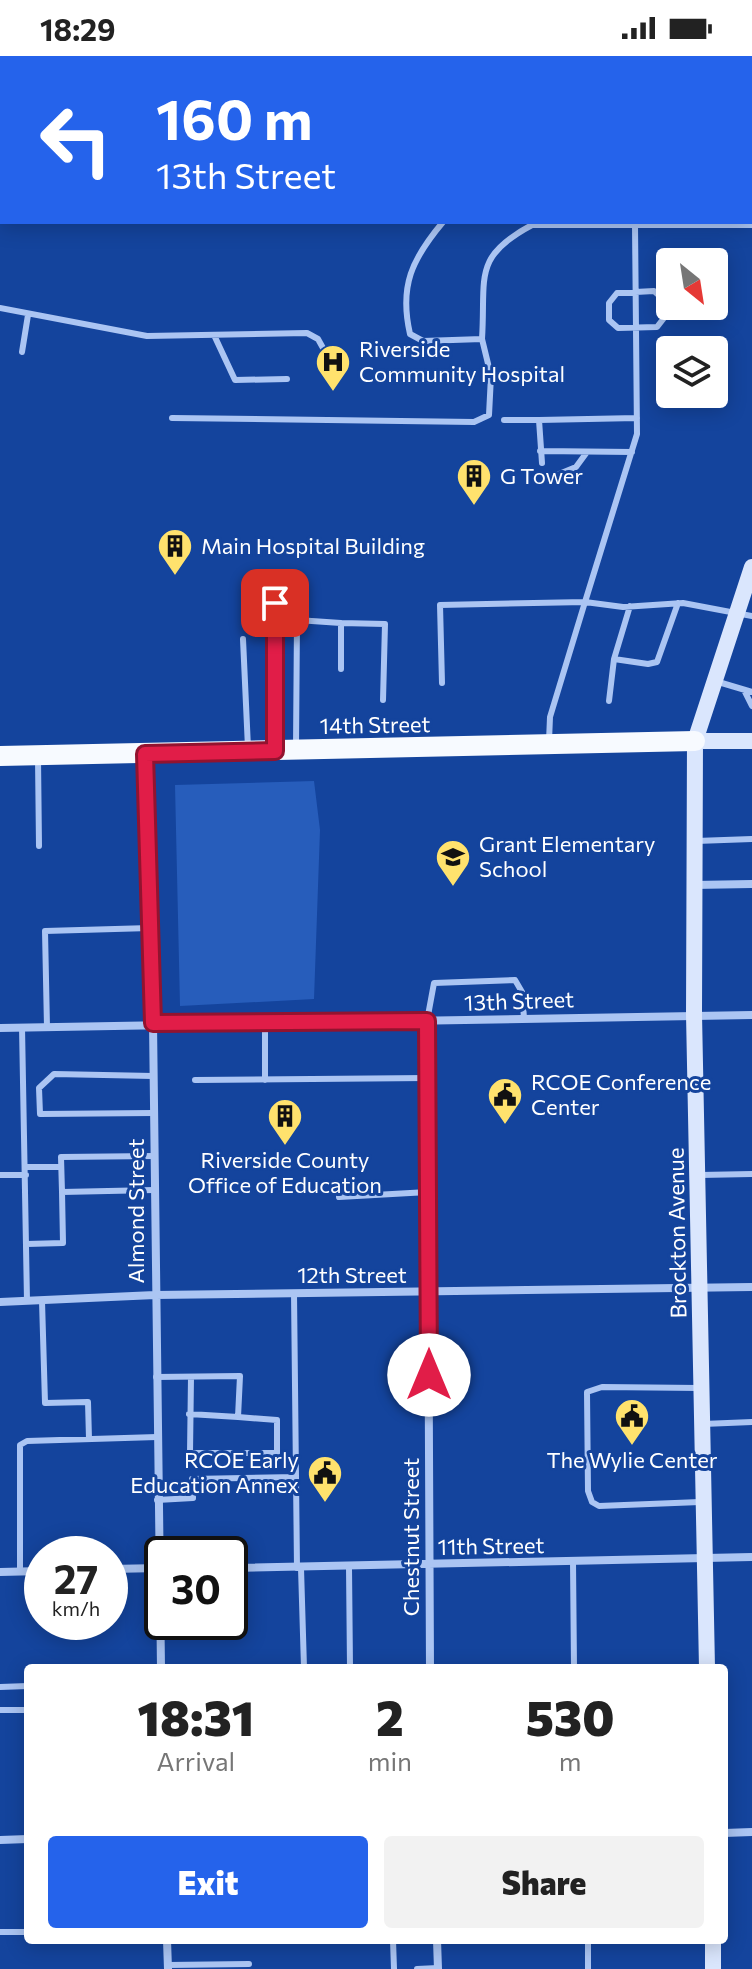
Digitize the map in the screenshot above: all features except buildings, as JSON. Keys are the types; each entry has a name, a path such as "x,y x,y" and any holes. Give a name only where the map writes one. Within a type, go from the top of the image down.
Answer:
{"main road":[{"name":"Brockton Avenue","path":"707,1664 692,885 695,741 715,681 745,614 752,567"},
{"name":"14th Street","path":"0,756 752,741"},
{"path":"713,1944 713,1969"}],"street":[{"name":"Almond Street","path":"145,754 153,1023 159,1536"},
{"path":"692,885 752,884"},
{"name":"13th Street","path":"0,1028 752,1015"},
{"name":"Chestnut Street","path":"427,1021 430,1664"},
{"name":"12th Street","path":"0,1302 155,1295 752,1287"},
{"name":"11th Street","path":"248,1568 752,1557"},
{"path":"0,1572 24,1571"},
{"name":"Almond Street","path":"161,1640 161,1664"},
{"path":"728,1833 752,1832"},
{"path":"0,1840 24,1839"},
{"path":"167,1944 168,1967"},
{"path":"437,1944 438,1968"}],"lane":[{"path":"441,224 422,246 408,279 404,308 410,334 423,341 482,339"},
{"path":"172,418 474,422 489,415 491,376 482,339 487,262 501,242 532,225 752,225"},
{"path":"548,745 550,717 632,452 637,418 635,225"},
{"path":"654,291 663,299 664,318 657,327 636,329 618,328 609,320 609,303 617,293 654,291"},
{"path":"0,308 147,336 307,333 325,346 328,357"},
{"path":"22,352 28,315"},
{"path":"214,335 235,380 287,379"},
{"path":"504,420 637,418"},
{"path":"539,420 542,463"},
{"path":"540,451 632,452"},
{"path":"559,474 576,467 587,452"},
{"path":"442,683 440,605 585,602 630,606 678,603 745,614"},
{"path":"275,603 275,751"},
{"path":"614,659 648,664 657,662 678,603"},
{"path":"609,701 614,659 630,606"},
{"path":"296,751 297,620 385,624 383,700"},
{"path":"341,623 341,669"},
{"path":"243,639 248,752"},
{"path":"715,681 748,691 752,706"},
{"path":"38,756 39,846"},
{"path":"693,841 752,839"},
{"path":"47,1027 45,931 150,928"},
{"path":"427,1021 434,983 501,980 515,980 522,992 524,1018"},
{"path":"265,1022 265,1080"},
{"path":"22,1027 27,1301"},
{"path":"153,1076 54,1074 39,1088 40,1114 153,1113"},
{"path":"195,1080 427,1078"},
{"path":"27,1244 63,1243 65,1192 61,1157 154,1156"},
{"path":"0,1175 61,1167"},
{"path":"698,1175 752,1174"},
{"path":"65,1192 154,1190"},
{"path":"339,1197 428,1192"},
{"path":"294,1293 296,1477 304,1664"},
{"path":"42,1301 45,1403 88,1402 89,1439"},
{"path":"156,1377 240,1376 238,1417"},
{"path":"189,1414 277,1420 277,1453 190,1453 189,1414 191,1377"},
{"path":"702,1388 602,1387 587,1392 588,1491 592,1502 599,1506 704,1502"},
{"path":"703,1424 752,1422"},
{"path":"20,1571 20,1445 27,1441 157,1437"},
{"path":"157,1500 193,1498 192,1479 296,1477"},
{"path":"573,1562 574,1664"},
{"path":"349,1567 350,1664"},
{"path":"0,1697 0,1686 24,1686"},
{"path":"0,1710 24,1710"},
{"path":"0,1932 24,1932"},
{"path":"393,1944 394,1969"},
{"path":"588,1944 588,1969"},
{"path":"168,1967 249,1964"},
{"path":"417,1969 438,1968"}],"shaded area":[{"path":"314,781 320,830 314,999 180,1006 175,785"}],"place":[{"name":"Riverside Community Hospital","path":"333,393"},
{"name":"G Tower","path":"474,507"},
{"name":"Main Hospital Building","path":"175,577"},
{"name":"Grant Elementary School","path":"453,888"},
{"name":"RCOE Conference Center","path":"505,1126"},
{"name":"Riverside County Office of Education","path":"285,1147"},
{"name":"The Wylie Center","path":"632,1447"},
{"name":"RCOE Early Education Annex","path":"325,1504"}],"route":[{"path":"275,603 275,751 145,754 153,1023 427,1021 429,1375"}]}
